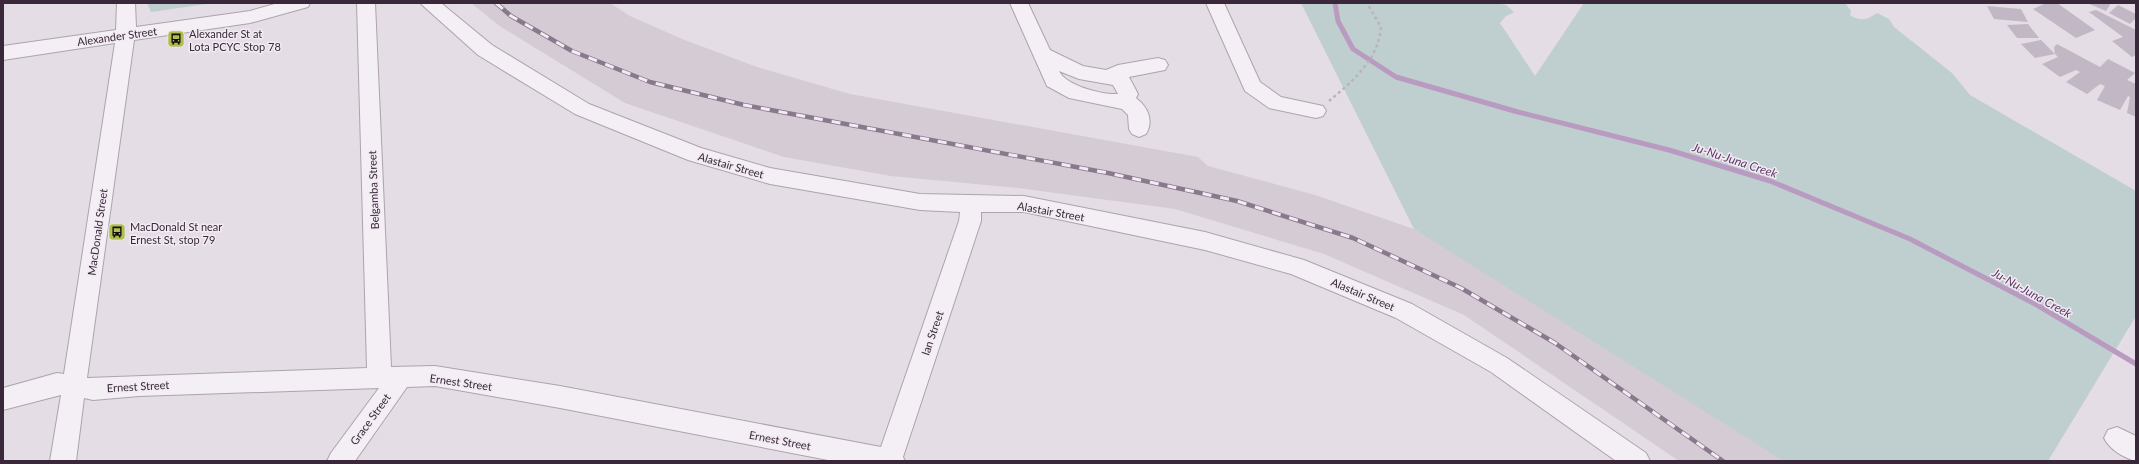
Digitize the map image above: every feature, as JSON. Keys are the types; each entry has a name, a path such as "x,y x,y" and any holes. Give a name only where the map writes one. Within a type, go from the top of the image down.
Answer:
{"street":[{"name":"MacDonald Street","path":"63,461 125,35 127,18 126,3"},
{"name":"Alexander Street","path":"3,53 250,17 301,3"},
{"name":"Belgamba Street","path":"366,3 390,378"},
{"name":"Alastair Street","path":"429,3 485,50 582,109 696,154 770,176 920,202 1024,204 1205,241 1296,266 1404,311 1499,364 1637,461"},
{"path":"1019,3 1054,81 1061,87 1075,92 1118,102 1125,101 1135,108 1140,119 1139,129"},
{"path":"1215,3 1252,86 1264,96 1276,103 1316,111"},
{"path":"1043,55 1079,72 1119,79 1124,84 1128,94 1125,101"},
{"path":"1107,78 1118,72 1158,65"},
{"name":"Ian Street","path":"890,461 970,221 971,204"},
{"name":"Ernest Street","path":"3,399 57,384 93,389 139,385 435,376 890,461"},
{"name":"Grace Street","path":"340,461 390,378"}],"path":[{"path":"1316,111 1345,87 1374,53 1381,37 1381,25 1367,3"}],"shaded area":[{"path":"147,3 213,3 151,12"},
{"path":"471,3 610,3 630,16 682,39 757,67 850,94 1198,157 1208,166 1315,195 1414,229 1693,397 1785,461 1679,461 1464,315 1324,254 1175,209 1018,188 891,176 784,157 625,103 501,27"},
{"path":"1301,3 1494,3 1506,5 1514,12 1506,16 1500,23 1535,76 1584,3 1845,3 1851,11 1850,15 1857,19 1867,19 1877,13 1889,19 1894,27 1952,73 1970,95 2136,191 2136,316 2048,461 1784,461 1414,229"}],"building":[{"path":"2046,3 2057,3 2095,30 2076,38 2033,9"},
{"path":"2087,3 2111,3 2106,11"},
{"path":"2118,5 2136,14 2136,18 2130,24 2109,13"},
{"path":"1987,6 2021,9 2028,22 1994,19"},
{"path":"2096,10 2136,30 2136,55 2132,57 2112,41 2123,37 2089,12"},
{"path":"2028,24 2039,38 2017,38 2007,25"},
{"path":"2041,40 2055,54 2035,58 2021,44"},
{"path":"2057,44 2100,67 2108,59 2135,73 2127,80 2136,84 2136,117 2127,113 2130,97 2128,96 2120,110 2097,100 2105,86 2100,84 2087,94 2066,82 2080,72 2076,70 2060,77 2042,64 2058,57 2055,54 2054,47"}],"waterway":[{"name":"Ju-Nu-Juna Creek","path":"1335,3 1338,21 1353,49 1396,77 1518,112 1669,150 1770,181 1910,239 2037,305 2136,364"}],"railway":[{"path":"496,3 511,16 572,51 650,82 744,105 1108,173 1237,201 1353,238 1461,288 1555,343 1723,461"}],"place":[{"name":"Alexander St at Lota PCYC Stop 78","path":"176,39"},
{"name":"MacDonald St near Ernest St, stop 79","path":"117,232"}]}
